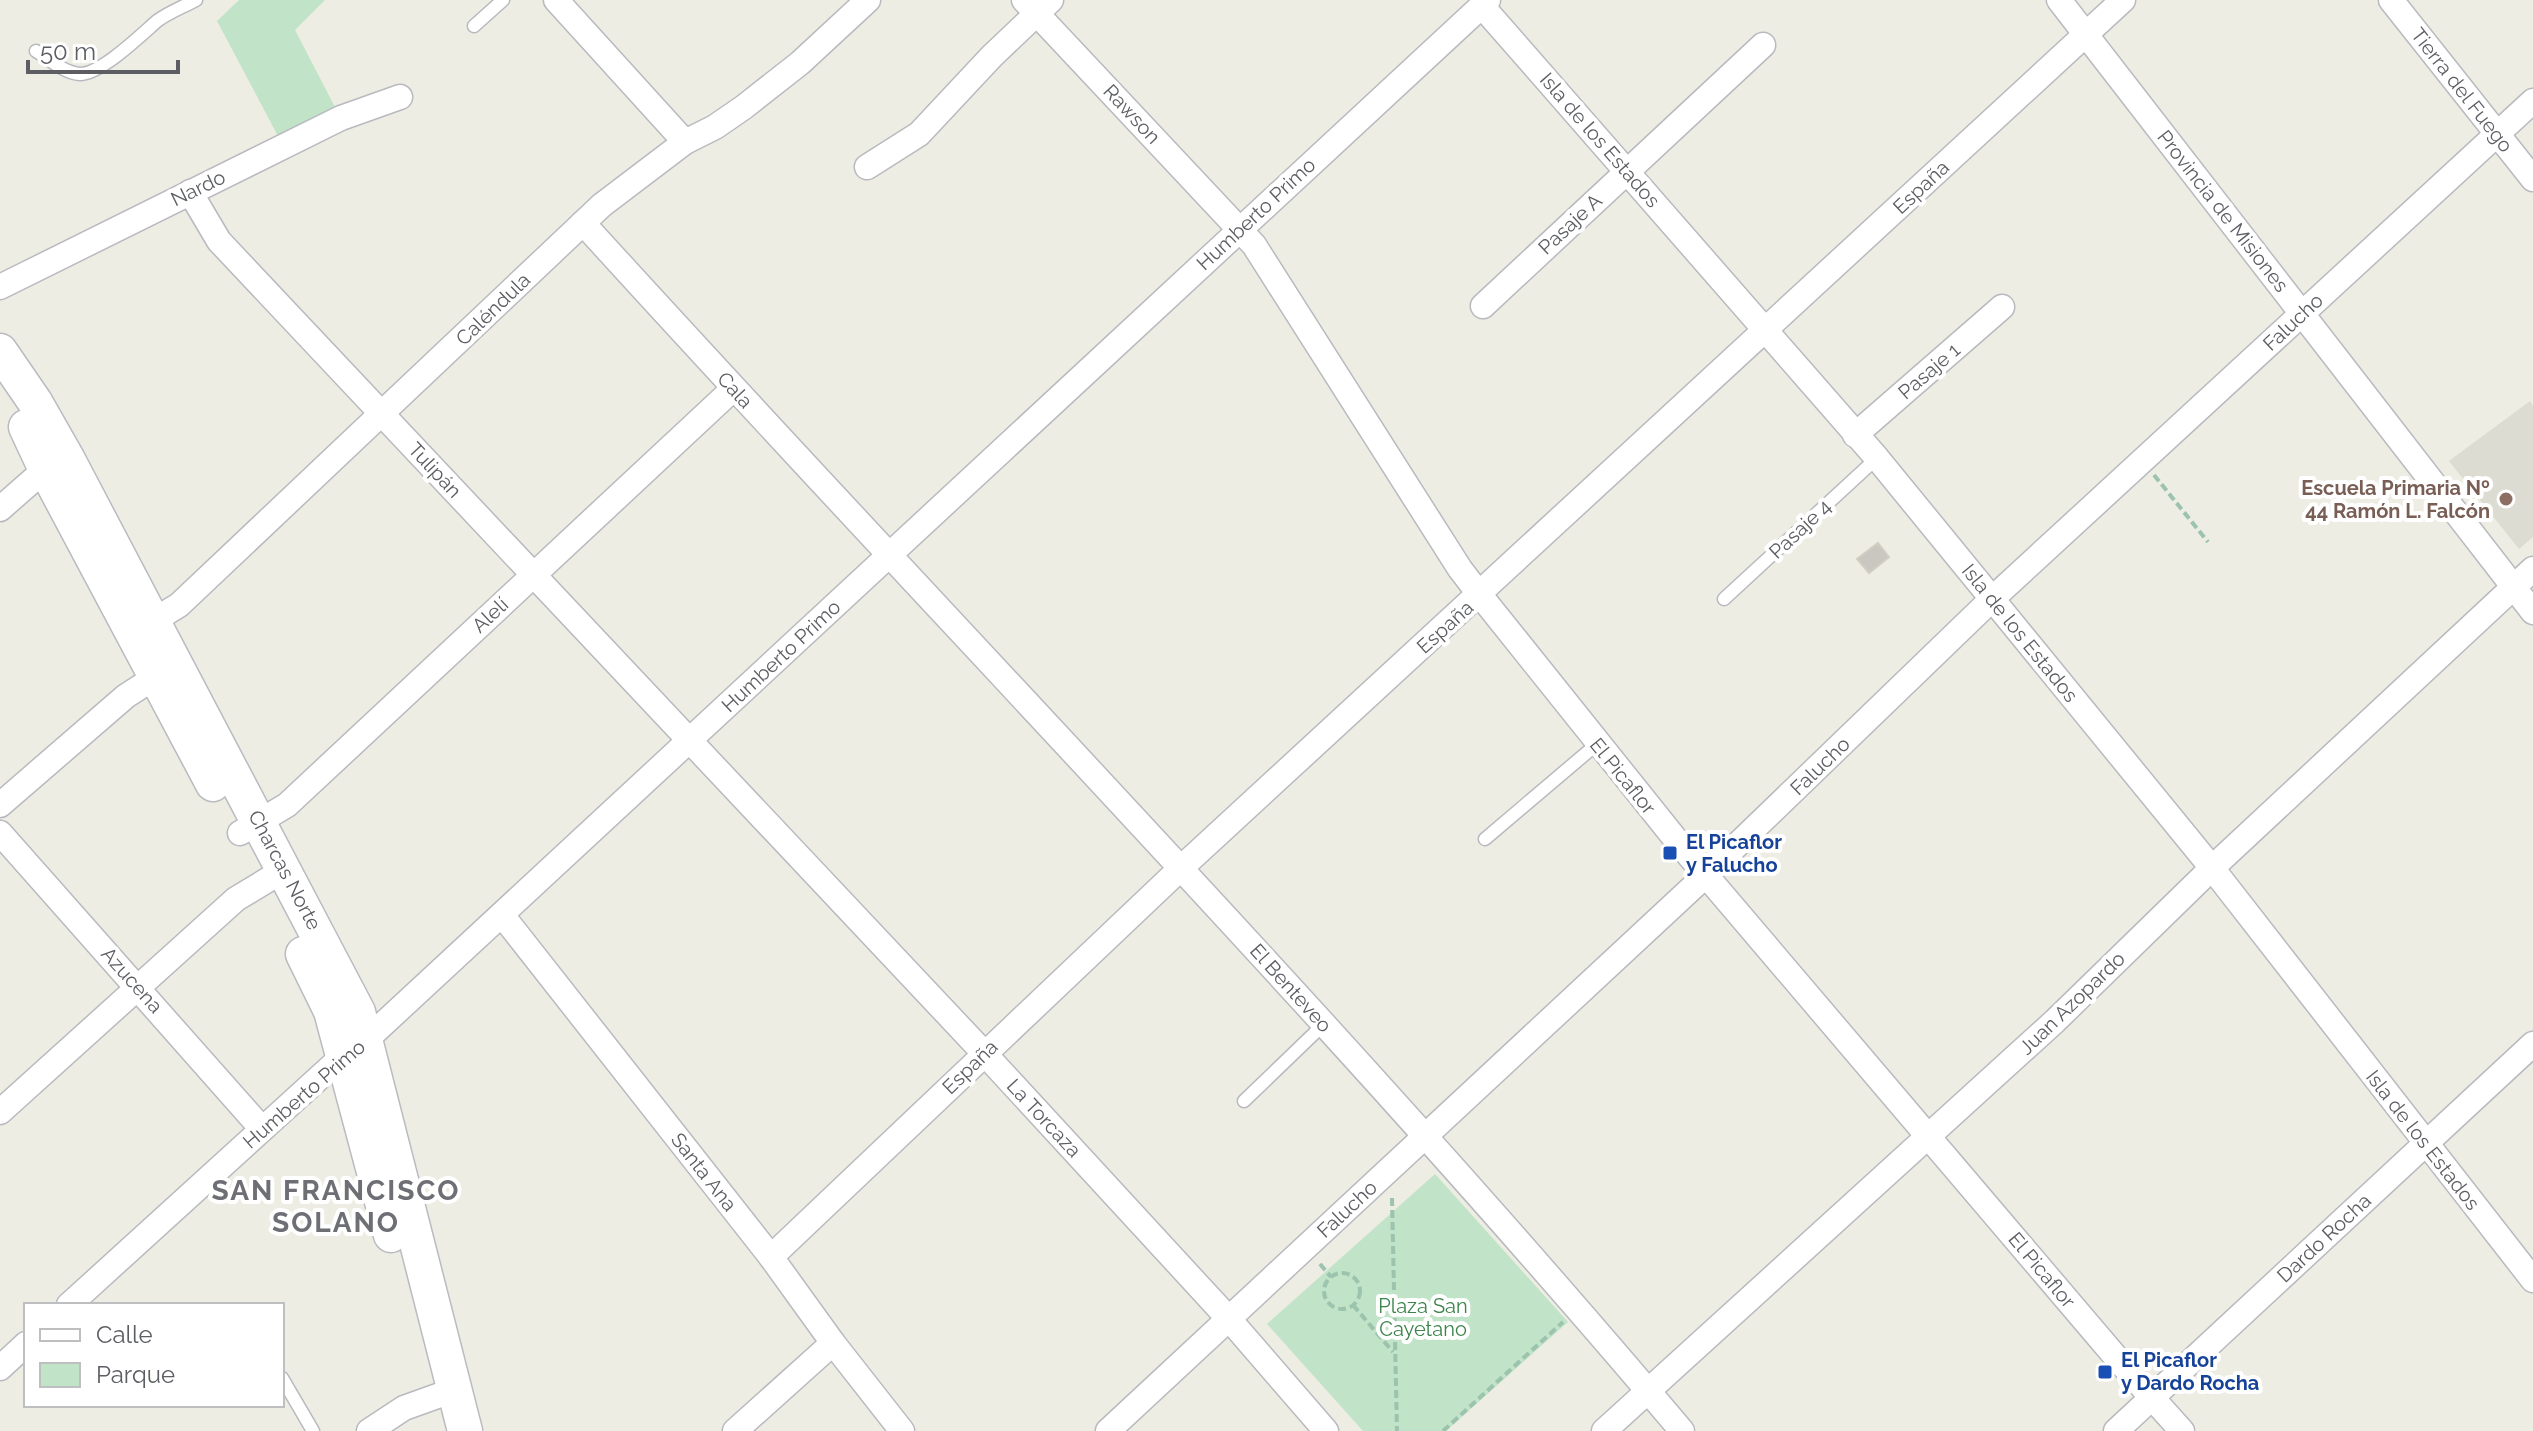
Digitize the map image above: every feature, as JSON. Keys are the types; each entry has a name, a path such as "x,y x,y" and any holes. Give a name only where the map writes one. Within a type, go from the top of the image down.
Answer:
{"street":[{"path":"556,0 685,142"},
{"name":"Caléndula","path":"141,624 179,605 625,186 685,142 715,127 744,107 800,63 868,0"},
{"name":"Provincia de Misiones","path":"2059,0 2533,612"},
{"name":"España","path":"771,1257 1181,868 2123,0"},
{"name":"Tierra del Fuego","path":"2391,0 2533,179"},
{"name":"Isla de los Estados","path":"1485,3 1877,458 2212,868 2533,1280"},
{"name":"Humberto Primo","path":"71,1303 502,915 1485,3"},
{"path":"867,167 919,134 1037,4"},
{"name":"Rawson","path":"1037,4 1240,229"},
{"name":"Pasaje A","path":"1483,306 1763,45"},
{"name":"Nardo","path":"0,287 341,118 400,97"},
{"name":"Falucho","path":"1108,1431 1707,874 1992,599 2533,101"},
{"name":"Tulipán","path":"190,192 219,241 689,742"},
{"name":"Cala","path":"583,223 733,389 890,554"},
{"name":"El Picaflor","path":"1240,229 1264,260 1460,569 1480,595 1597,744 1928,1137 2182,1431"},
{"name":"Pasaje 1","path":"1855,435 2002,307"},
{"name":"Charcas Norte","path":"0,351 35,402 57,466"},
{"name":"Charcas Norte","path":"0,372 57,466 275,876 352,999 355,1048 444,1393 465,1431"},
{"name":"Alelí","path":"250,828 287,805 733,389"},
{"path":"0,509 33,480 57,466"},
{"name":"El Benteveo","path":"890,554 1324,1024 1682,1431"},
{"name":"Juan Azopardo","path":"1604,1431 2055,1021 2212,868 2533,569"},
{"path":"0,805 126,696 166,670"},
{"name":"La Torcaza","path":"689,742 984,1053 1229,1319 1326,1431"},
{"name":"Azucena","path":"0,833 262,1129"},
{"path":"0,1112 140,989 236,899 275,876"},
{"name":"Santa Ana","path":"502,915 771,1257 902,1431"},
{"name":"Dardo Rocha","path":"2116,1431 2533,1044"},
{"path":"735,1431 833,1343"},
{"path":"0,1368 24,1346"},
{"path":"369,1431 404,1408 444,1393"},
{"name":"Charcas Norte","path":"444,1393 444,1431"}],"lane":[{"path":"36,51 68,71 89,72 129,47 159,20 196,0"},
{"path":"474,26 503,0"},
{"name":"Pasaje 4","path":"1724,599 1877,458"},
{"path":"1485,839 1597,744"},
{"path":"1244,1101 1324,1024"},
{"path":"284,1381 313,1431"}],"path":[{"path":"2142,461 2208,542"},
{"path":"1391,1168 1397,1431"},
{"path":"1345,1274 1356,1280 1359,1291 1353,1305 1340,1309 1330,1305 1324,1290 1328,1279 1345,1274"},
{"path":"1353,1305 1394,1352"},
{"path":"1443,1431 1577,1310"}],"shaded area":[{"name":"Escuela Primaria Nº 44 Ramón L. Falcón","path":"2530,401 2533,406 2533,537 2519,549 2449,461"}],"green space":[{"path":"239,0 325,0 295,30 337,111 279,138 217,21"},
{"name":"Plaza San Cayetano","path":"1435,1174 1568,1322 1446,1431 1363,1431 1267,1324"}],"building":[{"path":"1878,543 1889,557 1869,573 1857,559"}],"place":[{"name":"Escuela Primaria Nº 44 Ramón L. Falcón","path":"2506,499"},
{"name":"El Picaflor y Falucho","path":"1670,853"},
{"name":"El Picaflor y Dardo Rocha","path":"2105,1372"}],"district":[{"name":"SAN FRANCISCO SOLANO","path":"336,1206"}]}
